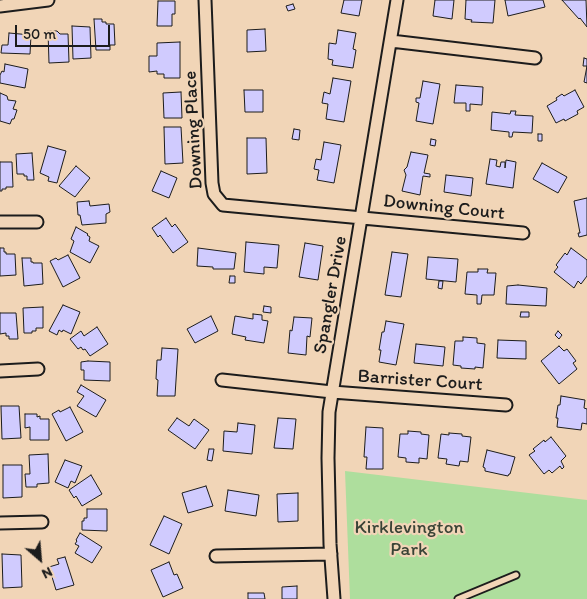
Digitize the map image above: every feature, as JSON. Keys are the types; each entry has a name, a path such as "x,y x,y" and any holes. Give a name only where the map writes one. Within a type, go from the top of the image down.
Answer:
{"street":[{"path":"0,6 48,0"},
{"name":"Downing Place","path":"205,0 212,183 214,194 218,201 223,205 242,208 362,217"},
{"name":"Spangler Drive","path":"334,599 328,458 329,412 397,0"},
{"path":"391,42 534,58"},
{"name":"Downing Court","path":"362,217 522,233"},
{"path":"0,222 37,222"},
{"path":"0,371 38,369"},
{"name":"Barrister Court","path":"222,380 332,392 506,405"},
{"path":"0,523 42,522"},
{"path":"216,556 332,554"}],"lane":[{"path":"458,599 516,576"}],"green space":[{"name":"Kirklevington Park","path":"345,471 587,500 587,599 350,599"}],"building":[{"path":"344,0 362,0 359,16 341,13"},
{"path":"435,0 454,0 452,19 433,16"},
{"path":"466,0 495,0 493,23 471,22 472,20 465,19"},
{"path":"505,0 543,0 545,7 508,16"},
{"path":"562,0 586,0 587,27 580,18"},
{"path":"158,1 175,1 175,14 172,14 172,26 157,26"},
{"path":"293,4 295,9 288,11 286,6"},
{"path":"94,19 102,19 102,22 106,22 106,24 114,24 115,45 110,45 110,50 96,50"},
{"path":"72,26 90,27 91,58 73,59"},
{"path":"265,29 266,51 247,52 247,30"},
{"path":"338,30 356,33 353,49 356,50 353,68 332,65 333,60 328,59 329,43 336,44"},
{"path":"48,31 68,34 69,62 49,63"},
{"path":"9,33 31,35 30,54 1,53 2,45 8,45"},
{"path":"180,42 180,78 164,78 164,74 157,74 157,71 149,72 149,56 157,56 157,43"},
{"path":"584,58 587,59 587,66 583,66"},
{"path":"5,64 28,69 25,88 0,83 0,75 2,71 4,72"},
{"path":"587,66 587,83 584,82"},
{"path":"333,78 351,81 344,122 326,119 328,104 322,103 324,92 330,94"},
{"path":"423,81 440,84 433,124 416,121 419,103 416,102 416,98 420,98"},
{"path":"456,85 483,87 482,105 470,104 470,111 466,111 466,103 454,103"},
{"path":"244,90 263,90 263,112 245,112"},
{"path":"575,90 584,107 577,111 578,114 565,121 564,119 556,123 547,106 557,100 556,98 562,94 564,96"},
{"path":"181,92 182,118 164,118 163,93"},
{"path":"0,93 7,96 8,100 16,101 13,109 17,110 10,124 0,121"},
{"path":"511,111 516,111 515,115 533,116 532,133 513,132 512,137 509,137 509,132 491,130 492,112 510,114"},
{"path":"164,127 181,127 183,163 165,164"},
{"path":"294,129 300,130 299,140 292,139"},
{"path":"538,134 542,134 542,141 538,141"},
{"path":"247,138 266,138 267,173 247,174"},
{"path":"431,139 436,140 435,146 430,145"},
{"path":"324,142 341,145 334,183 317,180 319,170 314,169 316,159 321,160"},
{"path":"48,146 66,151 57,183 48,181 49,177 40,173"},
{"path":"411,152 428,155 424,173 430,174 430,177 423,176 420,195 402,191 406,175 404,170 407,167"},
{"path":"32,153 34,180 27,180 27,176 24,176 24,174 17,174 16,154"},
{"path":"490,159 497,160 496,166 500,167 501,162 505,162 505,168 506,160 516,162 513,188 486,184"},
{"path":"0,162 12,162 13,187 6,187 2,191 0,191"},
{"path":"542,163 567,177 558,193 533,179"},
{"path":"76,166 90,178 75,197 59,186"},
{"path":"161,171 177,178 169,198 152,191"},
{"path":"446,175 473,178 471,196 444,192"},
{"path":"587,198 587,235 579,237 578,233 580,233 574,201"},
{"path":"89,201 90,206 109,204 110,212 106,214 106,223 82,225 80,215 78,215 77,202"},
{"path":"166,218 172,227 175,224 188,242 173,253 160,235 158,237 152,228"},
{"path":"76,227 88,234 90,237 89,241 99,246 90,263 70,252 74,241 71,239"},
{"path":"246,242 279,245 277,268 264,267 264,274 244,272"},
{"path":"305,243 323,246 318,280 299,277"},
{"path":"0,248 4,248 6,254 15,254 16,275 0,276"},
{"path":"198,248 236,253 234,269 213,269 213,267 197,266"},
{"path":"571,248 587,260 587,276 581,284 578,281 574,288 554,272 558,267 556,265 565,253 567,255"},
{"path":"392,252 408,254 401,297 385,295"},
{"path":"68,255 80,278 63,287 50,261 56,258 58,260"},
{"path":"428,257 458,259 456,282 426,279"},
{"path":"22,258 31,258 33,263 42,263 43,284 24,286"},
{"path":"478,269 488,269 487,273 496,273 494,295 482,295 481,304 477,304 477,295 465,294 467,272 478,272"},
{"path":"230,276 235,276 235,283 229,283"},
{"path":"439,281 443,281 442,289 438,288"},
{"path":"518,285 547,288 546,306 506,304 507,286"},
{"path":"63,305 80,312 71,334 59,330 57,335 49,331"},
{"path":"264,306 271,307 271,313 263,312"},
{"path":"43,307 43,328 36,328 36,331 32,331 32,333 24,333 23,308"},
{"path":"521,312 529,312 529,317 520,317"},
{"path":"0,313 16,313 18,339 9,339 6,333 0,334"},
{"path":"253,314 262,315 262,320 268,321 264,343 245,340 246,337 232,334 235,316 253,319"},
{"path":"211,316 218,331 195,343 187,329"},
{"path":"294,317 312,318 310,337 307,336 306,355 288,353 290,330 292,331"},
{"path":"386,321 404,324 396,365 379,362 382,332 384,332"},
{"path":"97,327 108,344 90,356 85,349 83,350 81,347 78,349 70,339 81,331 84,336"},
{"path":"558,331 562,335 559,339 555,335"},
{"path":"463,337 477,338 477,343 485,344 483,368 461,368 461,366 453,365 455,341 463,341"},
{"path":"498,340 526,341 526,359 497,358"},
{"path":"416,344 445,347 443,366 414,363"},
{"path":"559,346 564,351 567,349 576,361 573,363 577,369 559,384 541,361"},
{"path":"162,348 178,349 175,396 157,396 157,360 161,360"},
{"path":"81,362 110,362 110,381 84,380 84,370 81,370"},
{"path":"81,385 106,400 96,417 77,406 84,396 77,392"},
{"path":"561,396 585,400 584,408 587,409 587,424 582,423 581,430 557,427 558,418 556,418"},
{"path":"1,406 19,406 21,438 2,439"},
{"path":"70,407 83,432 66,441 52,414"},
{"path":"25,414 37,414 37,417 40,416 40,419 49,419 49,440 30,440 30,427 25,428"},
{"path":"177,418 189,426 194,419 209,430 195,449 168,430"},
{"path":"278,418 296,419 293,449 274,448"},
{"path":"238,423 255,425 252,454 223,451 224,431 237,432"},
{"path":"366,427 383,428 383,469 366,469 367,457 364,457"},
{"path":"408,431 429,435 427,459 419,458 419,463 406,462 406,458 398,457 400,434 408,434"},
{"path":"449,433 471,437 468,462 460,461 459,466 446,464 447,459 438,458 441,434 449,435"},
{"path":"551,437 566,456 561,461 564,467 562,469 560,466 552,473 549,470 544,474 529,455 544,440 545,442"},
{"path":"209,449 214,449 212,461 207,460"},
{"path":"487,450 515,457 508,476 485,471 483,467"},
{"path":"48,454 49,483 37,484 37,487 26,487 25,474 30,474 29,455"},
{"path":"65,460 82,466 75,483 71,481 68,488 55,482"},
{"path":"3,465 22,465 22,497 3,498"},
{"path":"91,475 102,494 82,506 76,496 74,498 69,490"},
{"path":"206,486 213,506 188,513 182,493"},
{"path":"228,490 259,495 256,516 225,511"},
{"path":"298,493 298,521 278,522 277,494"},
{"path":"87,509 107,509 107,531 82,530 82,521 84,521 84,518 87,518"},
{"path":"164,516 182,524 169,554 150,545"},
{"path":"80,533 102,547 92,563 75,553 79,546 75,544 76,540"},
{"path":"2,554 21,555 22,587 3,588"},
{"path":"65,557 74,585 56,590 49,567 59,564 57,559"},
{"path":"169,562 174,575 177,574 183,588 163,597 151,570"},
{"path":"297,586 297,599 282,599 282,587"},
{"path":"248,593 264,593 265,599 248,599"}]}
